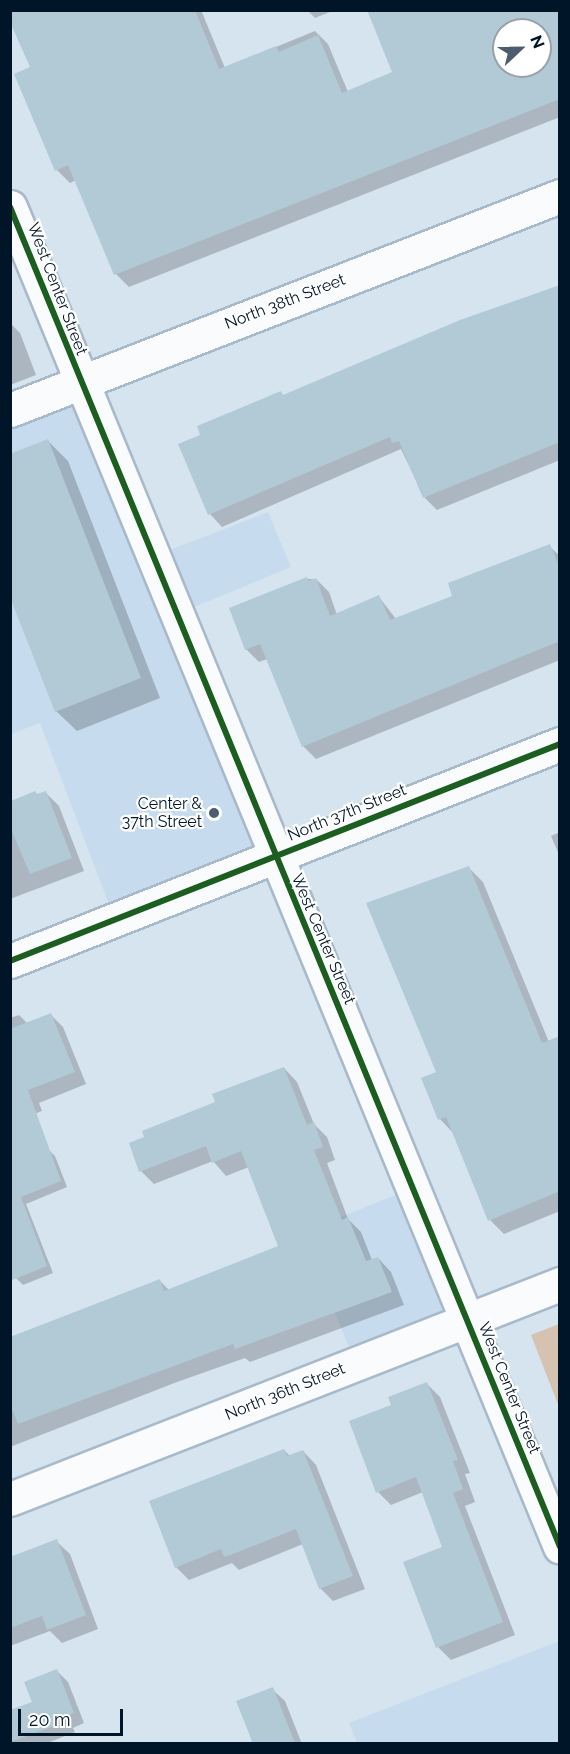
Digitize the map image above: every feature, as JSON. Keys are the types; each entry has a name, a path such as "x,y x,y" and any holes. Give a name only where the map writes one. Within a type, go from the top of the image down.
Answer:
{"street":[{"name":"North 38th Street","path":"10,410 560,196"},
{"name":"West Center Street","path":"10,207 79,382 274,857 560,1546"},
{"name":"North 37th Street","path":"10,961 560,744"},
{"name":"North 36th Street","path":"10,1499 560,1284"}],"shaded area":[{"path":"79,382 152,557 268,512 291,567 175,615 275,857 115,920 40,723 11,734 11,410"},
{"path":"412,1188 467,1320 356,1364 302,1233"},
{"path":"559,1324 559,1407 531,1335"},
{"path":"559,1641 559,1743 357,1743 349,1723"}],"building":[{"path":"10,10 195,10 219,69 276,46 279,52 318,35 342,93 392,72 367,10 560,10 560,99 114,275 68,165 55,171 14,74 30,67 10,22"},
{"path":"560,285 560,442 423,498 399,441 392,443 390,437 208,515 178,444 200,435 197,426 281,391 283,395 460,320"},
{"path":"48,439 141,678 55,712 10,597 10,454"},
{"path":"550,544 560,569 560,641 302,747 260,644 245,650 229,608 307,577 308,581 316,578 330,616 379,595 390,620 452,596 448,583"},
{"path":"35,791 37,794 46,791 72,858 30,874 11,829 11,801"},
{"path":"469,866 542,1043 560,1036 560,1191 488,1221 446,1117 438,1120 421,1078 436,1072 366,903"},
{"path":"51,1013 75,1072 28,1090 61,1181 21,1197 47,1266 10,1281 10,1029"},
{"path":"284,1067 307,1125 314,1122 323,1147 314,1150 342,1220 348,1217 366,1261 378,1257 392,1292 235,1349 233,1344 18,1424 10,1405 10,1337 160,1279 164,1291 278,1246 241,1151 212,1163 206,1146 139,1172 129,1143 144,1137 142,1131 215,1102 212,1094"},
{"path":"427,1382 458,1460 453,1461 463,1489 453,1493 503,1622 436,1648 403,1562 442,1547 416,1477 376,1493 349,1421 391,1405 388,1397"},
{"path":"284,1449 287,1456 303,1450 353,1576 319,1589 296,1529 224,1557 221,1549 175,1568 149,1501"},
{"path":"57,1539 86,1615 47,1630 42,1616 10,1628 10,1557"},
{"path":"57,1669 74,1713 63,1717 65,1722 10,1742 10,1710 32,1702 24,1682"},
{"path":"273,1687 295,1743 253,1743 236,1701"}],"cycle path":[{"path":"10,207 560,1547"},
{"path":"10,961 560,744"}],"place":[{"name":"Center & 37th Street","path":"214,813"}]}
